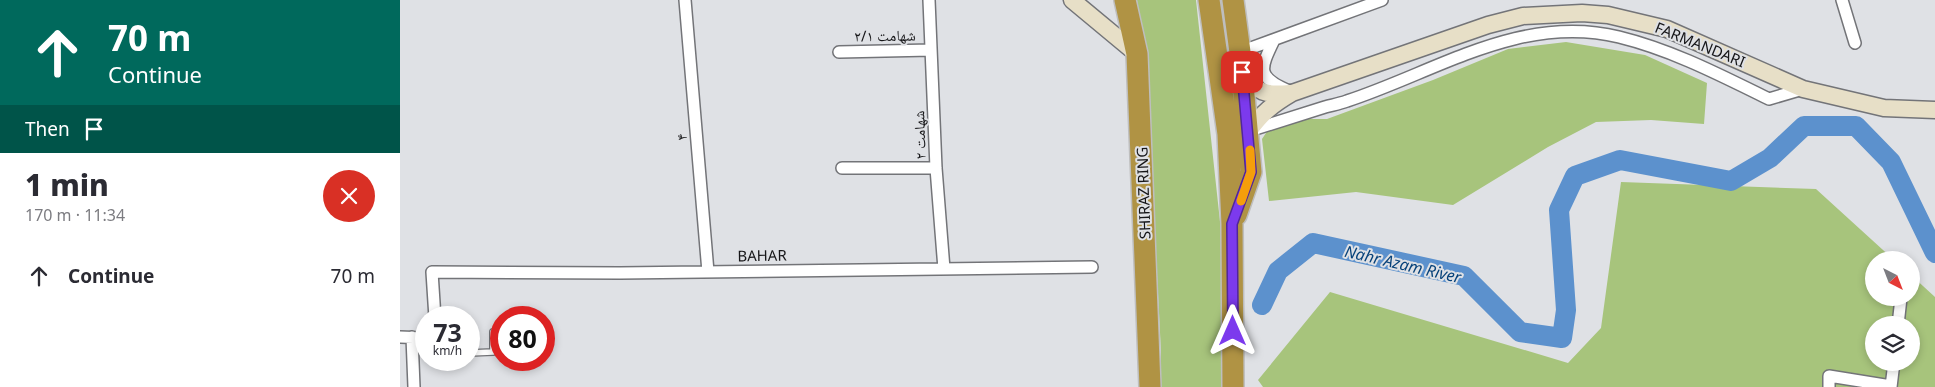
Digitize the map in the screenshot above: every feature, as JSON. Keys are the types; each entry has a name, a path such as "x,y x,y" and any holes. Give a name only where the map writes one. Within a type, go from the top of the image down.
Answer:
{"highway":[{"name":"SHIRAZ RING","path":"1125,0 1137,54 1150,387"},
{"path":"1209,0 1228,134 1232,224 1233,387"},
{"path":"1232,224 1251,172 1249,131 1233,0"}],"street":[{"name":"۴","path":"684,0 708,272"},
{"name":"۲ شهامت","path":"929,0 936,168 944,269"},
{"path":"1072,0 1137,54"},
{"path":"1241,62 1274,40 1382,0"},
{"path":"1842,0 1855,43"},
{"name":"FARMANDARI","path":"1249,131 1262,114 1274,103 1292,93 1488,25 1523,16 1582,13 1608,15 1667,29 1803,89 1884,108 1935,110"},
{"path":"1249,131 1346,102 1491,45 1526,35 1552,31 1618,37 1641,44 1687,59 1769,99 1803,89"},
{"path":"1274,40 1263,62 1264,74 1271,83 1292,93"},
{"name":"۲/۱ شهامت","path":"839,52 931,50"},
{"name":"FARMANDARI","path":"1241,62 1252,85 1261,91 1270,94 1292,93"},
{"path":"842,168 936,168"},
{"name":"BAHAR","path":"434,306 432,272 708,272 1092,267"},
{"path":"400,337 415,337"},
{"path":"412,337 414,387"},
{"path":"1829,387 1829,376 1891,387 1893,371"}],"green space":[{"path":"1137,0 1196,0 1222,240 1221,387 1160,387 1161,352 1148,98"},
{"path":"1566,42 1645,55 1707,83 1704,124 1651,120 1596,122 1548,147 1453,205 1356,192 1269,201 1262,139 1268,130 1304,119 1327,119 1433,80 1508,49"},
{"path":"1621,182 1816,189 1884,251 1865,251 1865,306 1920,306 1920,283 1935,297 1935,387 1263,387 1258,380 1330,292 1568,363 1601,328"}],"waterway":[{"name":"Nahr Azam River","path":"1262,305 1278,271 1313,243 1464,276 1520,332 1562,338 1566,310 1559,210 1575,176 1620,160 1731,181 1770,158 1804,126 1856,126 1891,162 1935,253"}],"slow traffic":[{"path":"1241,201 1251,172 1250,150"}],"route":[{"path":"1233,331 1232,224 1251,172 1249,131 1242,72"}]}
